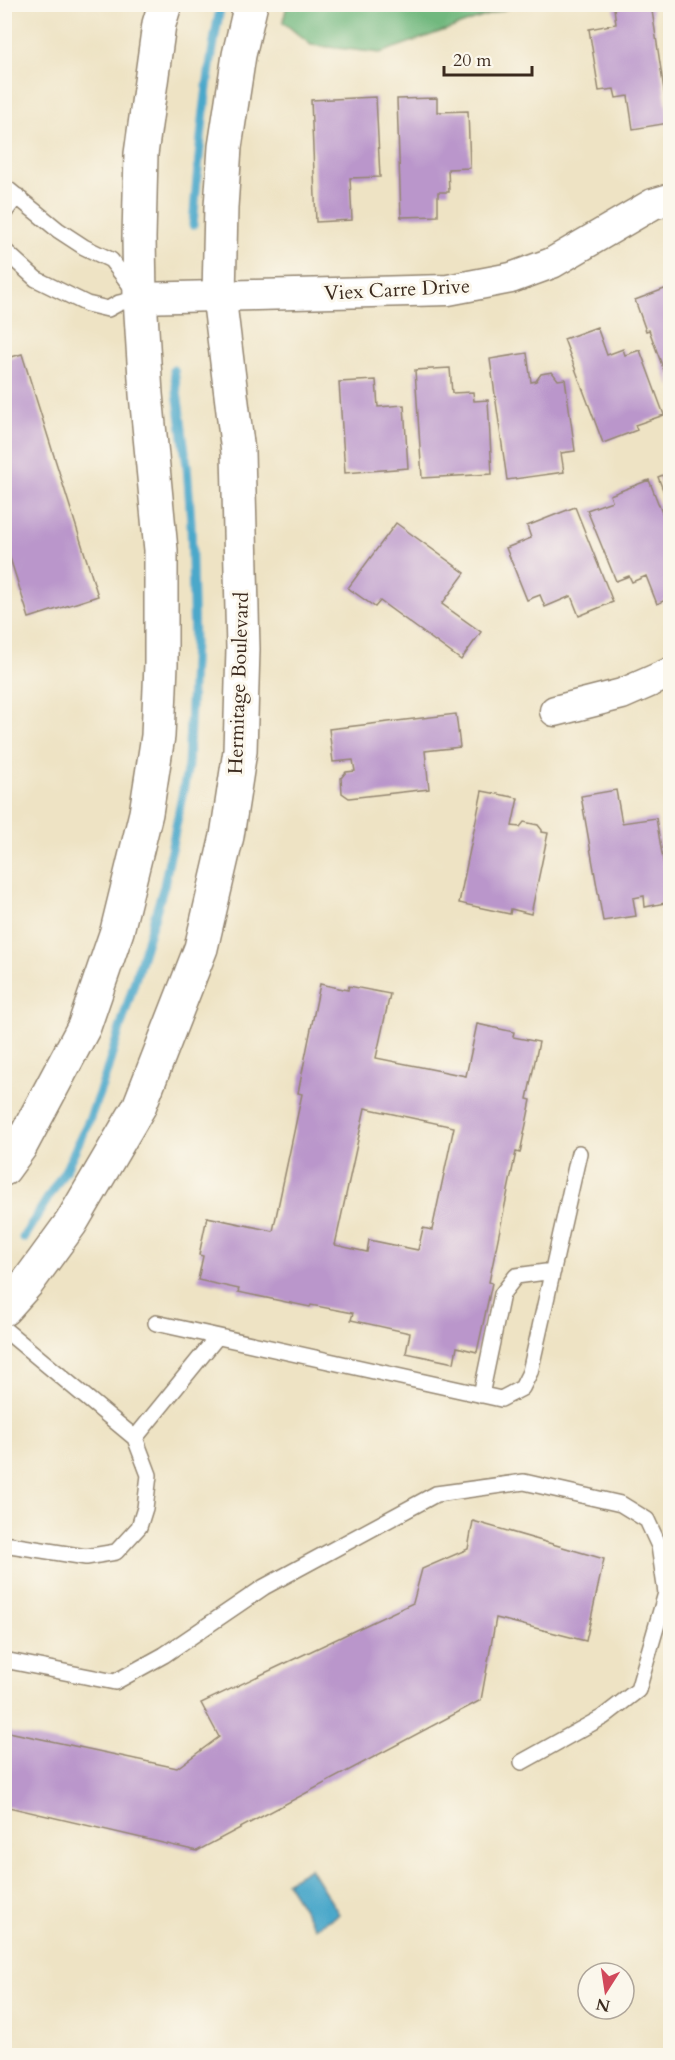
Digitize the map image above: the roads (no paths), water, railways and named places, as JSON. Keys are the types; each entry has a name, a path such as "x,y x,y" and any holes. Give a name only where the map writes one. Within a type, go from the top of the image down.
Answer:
{"street":[{"path":"4,1170 20,1147 84,1027 117,931 146,813 158,736 161,664 161,550 140,298 139,238 141,154 159,24 165,4"},
{"name":"Hermitage Boulevard","path":"4,1309 71,1223 139,1107 201,948 227,836 240,751 243,649 238,452 219,296 225,147 239,55 251,4"},
{"name":"Viex Carre Drive","path":"140,298 448,290 511,278 552,263 653,204 670,199"},
{"path":"555,711 622,693 670,673"}],"lane":[{"path":"4,186 58,230 84,247 111,260 140,298 118,303 108,309 87,304 36,279 4,250"},
{"path":"4,213 17,196"},
{"path":"156,1323 501,1399 522,1388 530,1372 579,1153"},
{"path":"481,1395 502,1294 507,1285 516,1276 553,1271"},
{"path":"4,1329 135,1438 149,1475 140,1527 116,1552 86,1557 4,1544"},
{"path":"135,1438 217,1337"},
{"path":"4,1660 115,1682 164,1655 264,1587 436,1494 524,1482 621,1504 647,1520 659,1546 666,1593 663,1627 638,1690 603,1717 522,1762"}],"water":[{"path":"310,1868 339,1914 315,1928 286,1882"}],"waterway":[{"path":"193,225 204,114 221,4"},
{"path":"23,1238 66,1169 90,1118 105,1077 164,886 188,766 194,643 191,522 187,466 174,370"}]}
